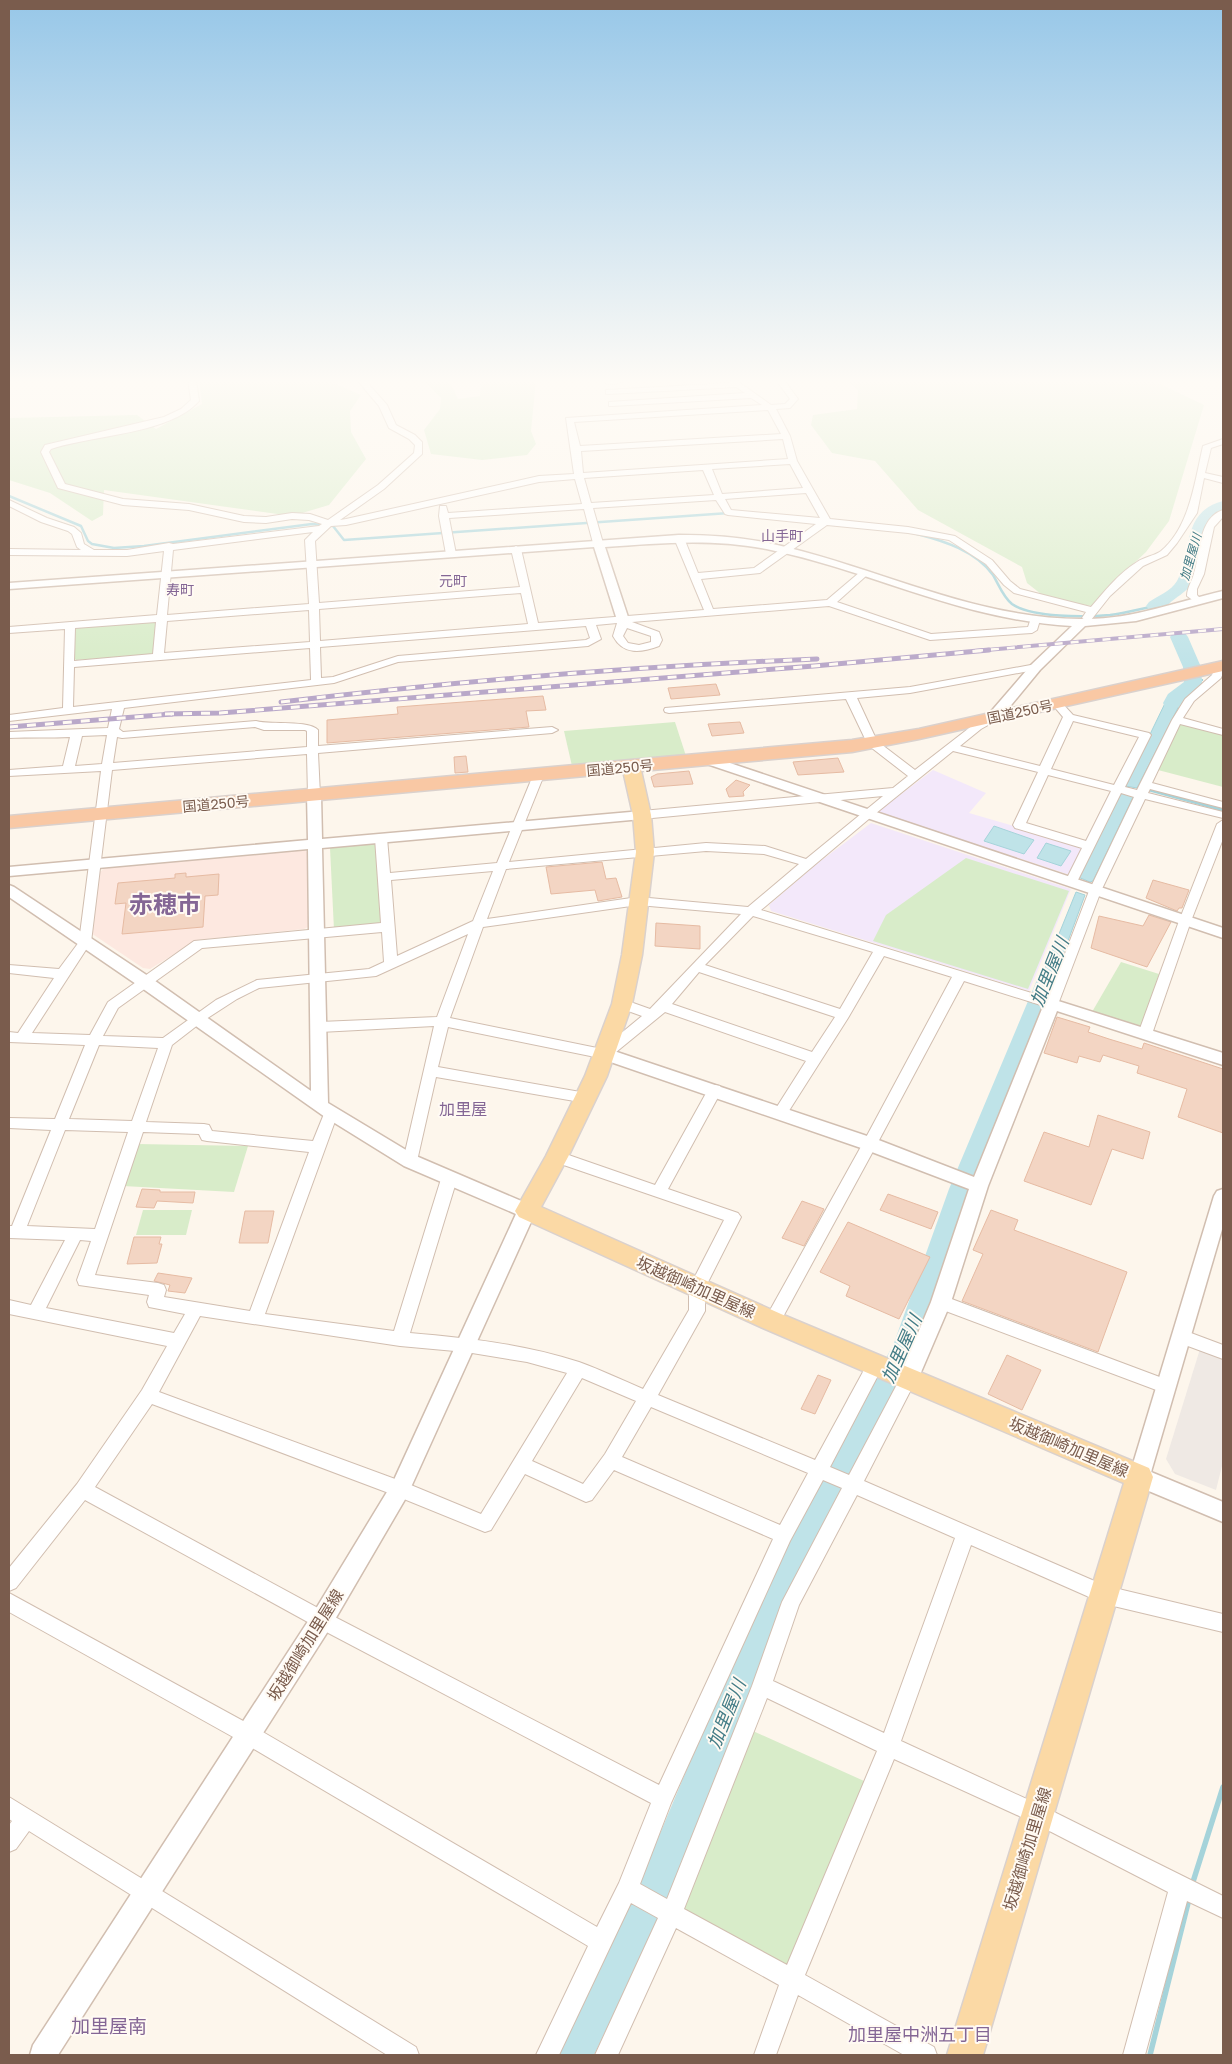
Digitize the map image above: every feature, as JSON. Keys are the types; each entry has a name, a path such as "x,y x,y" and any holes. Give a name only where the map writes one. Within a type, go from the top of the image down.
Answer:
{"highway":[{"name":"国道250号","path":"9,822 832,749 872,743 993,718 1063,710 1159,681 1217,668"}],"main road":[{"name":"坂越御崎加里屋線","path":"631,766 642,815 645,852 632,955 622,1004 605,1054 586,1098 527,1212 772,1321 1139,1477 965,2055"}],"street":[{"path":"56,476 61,486 123,502 189,507 244,519 266,520 292,516 310,517 326,526"},
{"path":"316,682 313,564 310,540 394,476"},
{"path":"9,552 127,553 326,526 539,479 589,476"},
{"path":"710,476 728,512 908,530 952,538 989,562 1006,583 1017,591 1093,611"},
{"path":"801,476 826,521"},
{"path":"605,1054 657,1011 696,967 751,911 866,815 978,727 993,718 1036,667 1082,623 1107,594 1140,564 1164,552 1174,541 1192,513 1201,476"},
{"path":"1210,476 1223,480"},
{"path":"579,477 623,620"},
{"path":"444,516 808,490"},
{"path":"441,500 451,554"},
{"path":"9,503 44,520 71,529 76,533 80,545 92,552"},
{"path":"1198,602 1192,596 1192,589 1199,574 1209,527 1223,513"},
{"path":"696,576 757,571 826,521"},
{"path":"679,538 710,613"},
{"path":"9,586 679,538 735,541 786,550 981,611 1035,620 1082,623 1140,617 1223,594"},
{"path":"158,656 169,546"},
{"path":"516,549 534,626"},
{"path":"830,603 863,574"},
{"path":"9,630 525,590"},
{"path":"70,664 830,603 930,636 1032,630 1035,620"},
{"path":"9,718 334,680 381,662 398,659 588,643 596,639 590,622"},
{"path":"68,710 70,625"},
{"path":"668,710 910,690 1036,667"},
{"path":"606,2055 671,1915 762,1686 791,1602 909,1378 941,1302 979,1186 1052,1004 1093,890 1177,720 1190,700 1217,676 1217,668"},
{"path":"850,696 872,743 916,776"},
{"path":"14,1040 85,942 107,767 119,705"},
{"path":"1074,883 1089,846 1145,734 1063,710 1045,771 1019,825 1089,846"},
{"path":"1177,720 1223,732"},
{"path":"9,735 113,731 122,735 256,724 264,727 307,727 312,730 318,978 325,1109 319,1148 254,1319"},
{"path":"9,774 552,730"},
{"path":"68,770 77,733"},
{"path":"953,748 1119,789 1143,790 1223,805"},
{"path":"709,760 866,815 1223,933"},
{"path":"410,1161 442,1021 478,924 538,775"},
{"path":"9,871 642,815 898,790"},
{"path":"1143,790 1223,815"},
{"path":"1145,1034 1185,921 1223,824"},
{"path":"381,838 391,963"},
{"path":"384,877 706,847 765,850 808,863"},
{"path":"9,891 145,982 325,1109 410,1161 527,1212"},
{"path":"1223,1059 881,950 751,911 638,901 478,924 371,973 257,984 240,991 196,1019 166,1042 85,1280 158,1290 155,1302 194,1310 400,1339 466,1345 527,1355 578,1369 819,1470 853,1487 1105,1595 1223,1623"},
{"path":"100,1235 13,1232 60,1125 94,1040 113,1005 199,944 387,927"},
{"path":"780,1113 843,1015 881,950"},
{"path":"696,967 843,1015"},
{"path":"9,969 63,974"},
{"path":"772,1321 870,1144 960,975"},
{"path":"622,1004 657,1011 814,1058"},
{"path":"320,1027 442,1021 605,1054 870,1144 979,1186"},
{"path":"14,1040 166,1042"},
{"path":"430,1071 586,1098"},
{"path":"658,1192 715,1090"},
{"path":"9,1123 204,1129 207,1136 319,1148"},
{"path":"521,1464 586,1494 611,1460 696,1311 697,1288 733,1217 557,1157"},
{"path":"400,1339 449,1179"},
{"path":"1222,1202 1139,1477 1223,1512"},
{"name":"坂越御崎加里屋線","path":"43,2055 322,1620 400,1489 527,1212"},
{"path":"35,1313 76,1234"},
{"path":"941,1302 1167,1387"},
{"path":"9,1307 178,1342"},
{"path":"12,1572 83,1490 148,1396 194,1310"},
{"path":"1182,1337 1223,1352"},
{"path":"547,2055 603,1942 627,1889 663,1798 784,1535 876,1364"},
{"path":"148,1396 400,1489 485,1524 578,1369"},
{"path":"611,1460 784,1535"},
{"path":"83,1490 322,1620 663,1798"},
{"path":"765,2055 792,1980 889,1746 966,1534"},
{"path":"9,1602 249,1735 603,1942"},
{"path":"762,1686 1037,1814 1223,1907"},
{"path":"9,1842 18,1812 408,2055"},
{"path":"1134,2055 1180,1887"},
{"path":"627,1889 926,2055"}],"shaded area":[{"path":"933,770 986,793 969,813 1080,845 1082,849 1070,875 879,811"},
{"path":"871,823 1071,889 1029,991 771,911 769,905 818,863"},
{"path":"303,849 307,852 312,925 304,929 197,940 150,969 143,968 91,933 100,872 106,867"},
{"path":"1200,1349 1223,1357 1223,1462 1216,1490 1175,1474 1166,1459"}],"green space":[{"path":"9,476 352,476 329,505 292,516 104,490 103,515 92,521 50,493 9,480"},
{"path":"888,476 1182,476 1169,521 1146,552 1092,606 1046,598 1027,583 1022,567 918,510"},
{"path":"152,620 156,622 154,653 150,655 76,660 74,658 74,629 78,626"},
{"path":"675,722 686,756 572,766 564,731"},
{"path":"1184,724 1223,734 1223,787 1158,770 1180,725"},
{"path":"374,843 377,845 384,923 334,930 330,848"},
{"path":"966,858 1069,891 1028,989 873,941 886,915"},
{"path":"1121,962 1159,974 1142,1027 1092,1012"},
{"path":"137,1144 248,1146 234,1192 123,1186"},
{"path":"143,1210 192,1210 186,1235 136,1235"},
{"path":"744,1727 873,1785 792,1980 671,1915"}],"water":[{"path":"1202,679 1181,702 1137,788 1125,786 1169,695 1183,687 1186,683"},
{"path":"1120,792 1134,795 1093,881 1090,882 1078,877"},
{"path":"994,826 1034,840 1024,854 984,841"},
{"path":"1046,843 1071,851 1061,866 1037,858"},
{"path":"1076,892 1085,895 1048,995 1035,993"}],"building":[{"path":"716,684 720,695 671,699 668,688"},
{"path":"543,696 546,710 526,711 529,727 327,743 327,720 398,714 397,707"},
{"path":"740,722 744,733 712,736 708,724"},
{"path":"466,756 468,772 455,773 454,757"},
{"path":"838,758 844,772 798,775 793,762"},
{"path":"689,771 693,784 654,787 651,777 657,774"},
{"path":"736,780 750,785 743,792 744,796 729,797 726,789"},
{"path":"602,862 606,879 616,878 622,897 598,901 595,890 551,894 546,867"},
{"path":"186,873 186,877 219,874 218,895 205,896 203,927 122,934 126,903 115,904 118,883 175,878 175,874"},
{"path":"1153,880 1189,890 1182,908 1179,908 1177,911 1146,898"},
{"path":"1149,915 1171,922 1147,967 1091,948 1099,916 1143,926"},
{"path":"656,923 700,926 700,949 655,946"},
{"path":"1057,1017 1090,1027 1088,1032 1109,1039 1142,1049 1144,1043 1223,1069 1223,1133 1178,1117 1187,1089 1137,1073 1139,1066 1103,1055 1100,1062 1079,1056 1077,1063 1044,1053"},
{"path":"1098,1115 1150,1132 1143,1159 1112,1149 1091,1205 1024,1181 1044,1132 1089,1147"},
{"path":"142,1189 160,1190 160,1192 195,1192 193,1203 157,1201 154,1208 136,1207"},
{"path":"888,1194 938,1212 931,1229 880,1210"},
{"path":"802,1201 824,1209 804,1246 782,1238"},
{"path":"991,1210 1018,1220 1014,1230 1127,1272 1098,1352 962,1301 983,1254 973,1250"},
{"path":"245,1211 274,1211 268,1243 239,1243"},
{"path":"848,1222 930,1257 899,1319 846,1296 850,1286 820,1272"},
{"path":"134,1237 161,1237 159,1244 162,1244 157,1263 127,1264"},
{"path":"158,1273 192,1278 185,1293 168,1291 170,1285 154,1281"},
{"path":"1007,1355 1041,1370 1022,1410 988,1394"},
{"path":"818,1375 831,1380 815,1414 801,1409"}],"waterway":[{"path":"9,496 81,526 88,541 92,544 114,548 144,546 312,524 333,526 344,540 729,513"},
{"name":"加里屋川","path":"1157,607 1155,606 1174,594 1183,585 1189,574 1194,543 1201,525 1210,515 1223,506"},
{"path":"917,534 959,548 978,559 993,575 1009,601 1021,609 1060,616 1087,616 1110,615 1155,606"},
{"name":"加里屋川","path":"1172,703 1175,698 1193,684 1192,667 1179,637"},
{"path":"1146,789 1223,810"},
{"name":"加里屋川","path":"574,2055 664,1868 766,1620 908,1344 962,1189 1050,975"},
{"path":"1192,1885 1223,1787"},
{"path":"1150,2055 1189,1899"}],"railway":[{"path":"975,651 1223,629"},
{"path":"165,714 220,713 814,666 989,650"},
{"path":"281,702 549,675 817,659"},
{"path":"9,727 172,714"}],"district":[{"name":"山手町","path":"782,536"},
{"name":"元町","path":"453,581"},
{"name":"寿町","path":"180,590"},
{"name":"赤穂市","path":"165,905"},
{"name":"加里屋","path":"463,1109"},
{"name":"加里屋南","path":"109,2026"},
{"name":"加里屋中洲五丁目","path":"920,2035"}]}
